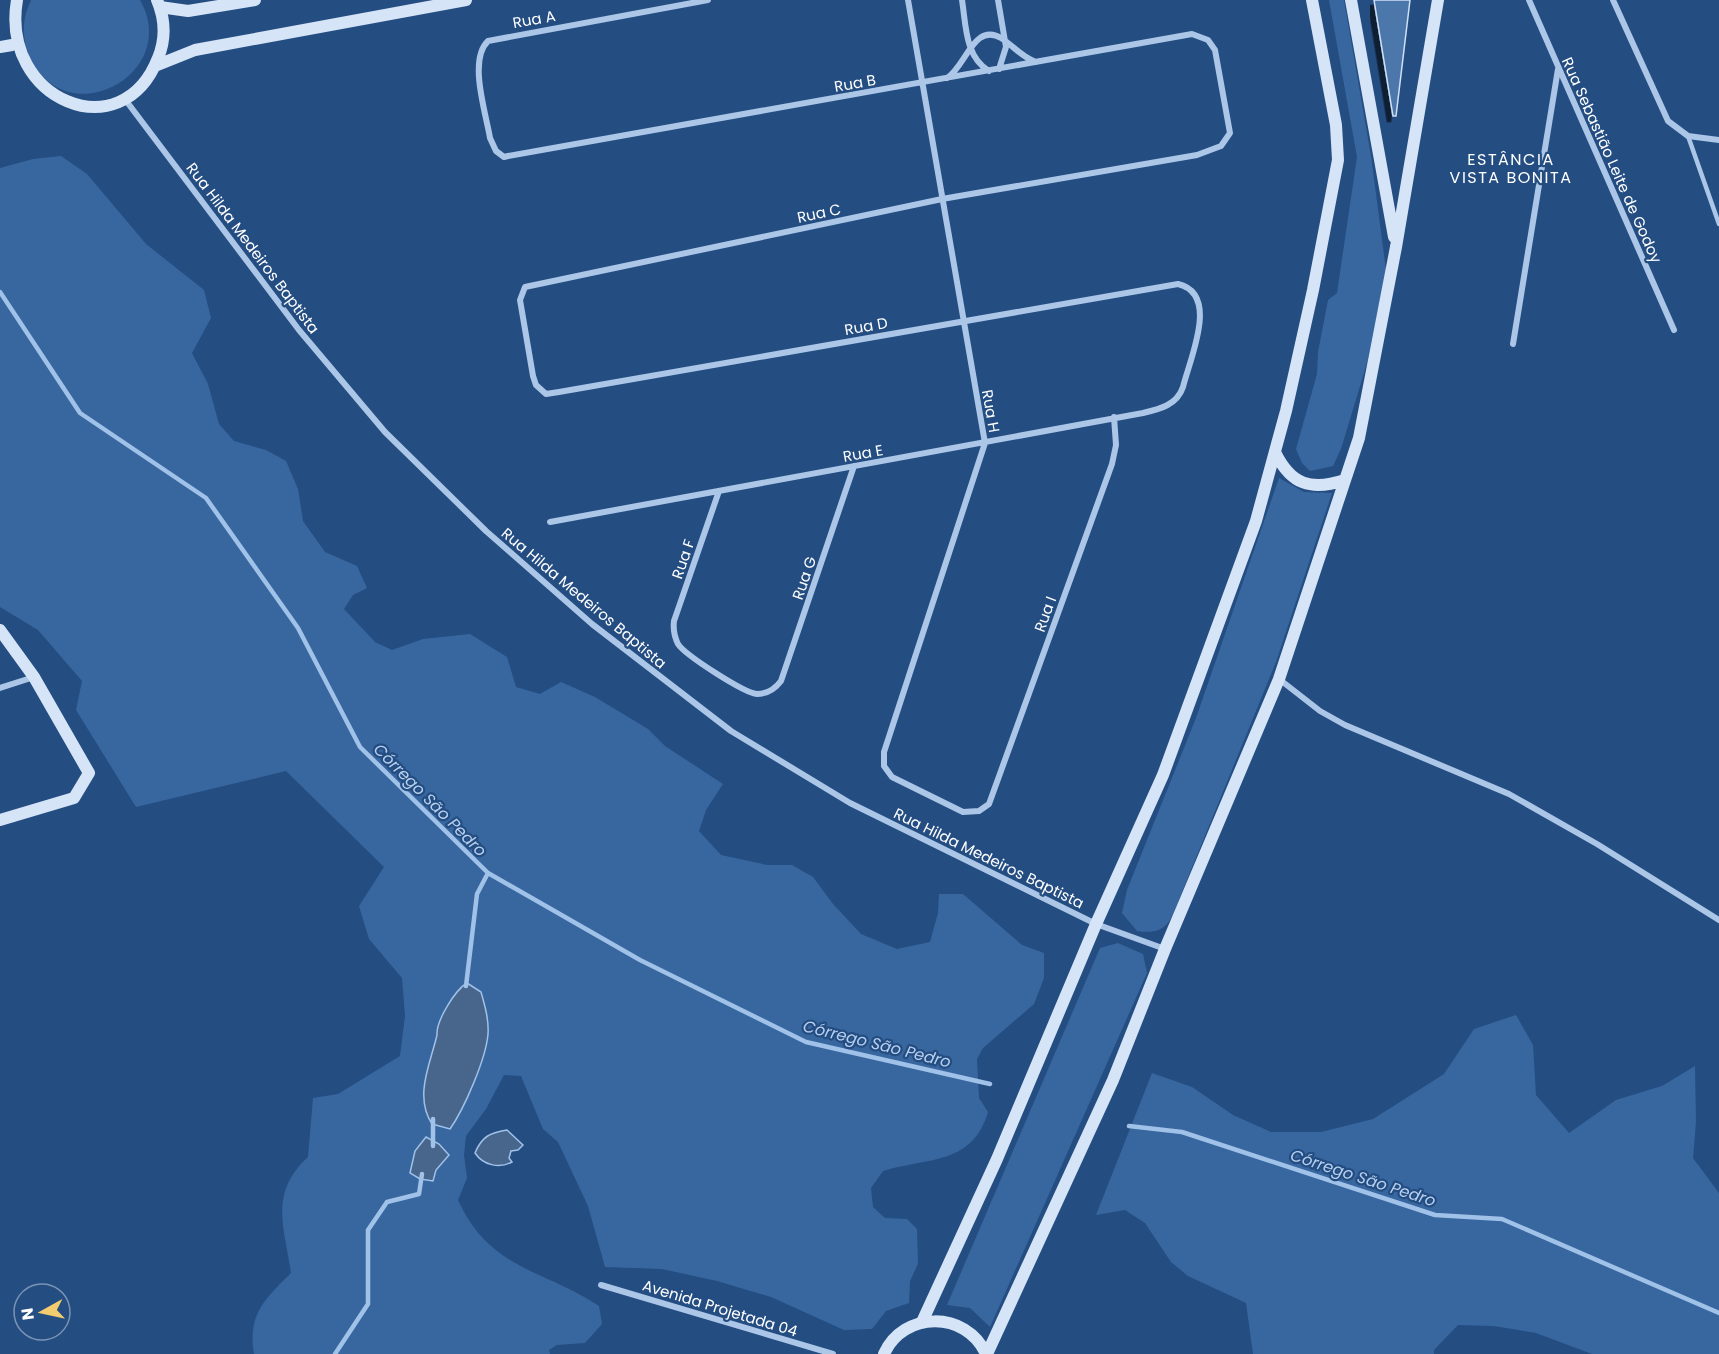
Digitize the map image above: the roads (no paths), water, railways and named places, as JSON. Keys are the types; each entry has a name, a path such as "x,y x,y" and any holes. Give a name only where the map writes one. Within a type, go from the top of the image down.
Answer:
{"main road":[{"path":"17,0 6,46 27,77 55,100 90,107 111,104 124,98 136,89 155,66 164,37 159,4 188,11 255,0"},
{"path":"155,66 195,50 466,0"},
{"path":"922,1322 1163,775 1256,521 1275,452 1313,290 1338,160 1336,125 1312,0"},
{"path":"1351,0 1396,247"},
{"path":"884,1354 898,1334 922,1322 943,1321 958,1325 972,1334 986,1354 1113,1080 1165,948 1279,679 1359,438 1396,247 1438,0"},
{"path":"1275,452 1283,468 1303,483 1326,486 1345,480"},
{"path":"0,630 34,677 89,773 74,798 0,820"}],"street":[{"name":"Rua A","path":"504,157 496,151 490,138 478,64 480,51 488,41 708,0"},
{"path":"908,0 922,84"},
{"path":"962,0 970,47 976,62 989,71"},
{"path":"998,0 1005,42 1004,59 999,69"},
{"name":"Rua Sebastião Leite de Godoy","path":"1529,0 1674,330"},
{"path":"1613,0 1664,116 1677,130 1688,136 1719,140"},
{"name":"Rua B","path":"504,157 1192,34 1208,40 1217,54 1230,125 1226,140"},
{"path":"944,80 960,66 970,47 984,36 995,36 1019,54 1037,62"},
{"path":"1513,344 1558,67"},
{"name":"Rua H","path":"884,766 884,752 985,443 922,84"},
{"name":"Rua Hilda Medeiros Baptista","path":"124,98 300,330 385,432 486,531 592,624 676,691 785,766 850,803 1096,924 1165,948"},
{"name":"Rua C","path":"546,394 536,385 533,376 520,300 525,287 942,199 1197,155 1215,151 1226,140"},
{"name":"Rua D","path":"546,394 1161,285 1178,284 1189,287 1200,301 1201,314 1183,387 1176,399"},
{"name":"Rua E","path":"550,522 985,443 1162,408 1176,399"},
{"name":"Rua I","path":"884,766 892,777 963,812 979,811 989,804 1112,464 1116,445 1114,417"},
{"name":"Rua G","path":"675,636 682,649 747,691 768,692 781,681 854,466"},
{"name":"Rua F","path":"675,636 674,621 719,491"},
{"path":"0,688 34,677"},
{"path":"1279,679 1320,711 1345,725 1509,794 1597,844 1719,920"},
{"name":"Avenida Projetada 04","path":"601,1285 833,1354"}],"lane":[{"path":"1688,136 1719,224"}],"waterway":[{"name":"Córrego São Pedro","path":"0,292 80,413 206,498 298,628 360,747 488,873 640,960 806,1042 990,1084"},
{"path":"466,986 477,894 488,873"},
{"path":"433,1119 433,1146"},
{"name":"Córrego São Pedro","path":"1129,1126 1182,1132 1435,1215 1502,1219 1719,1313"},
{"path":"335,1354 368,1304 368,1230 387,1202 419,1194 422,1174"}],"district":[{"name":"ESTÂNCIA VISTA BONITA","path":"1511,168"}]}
